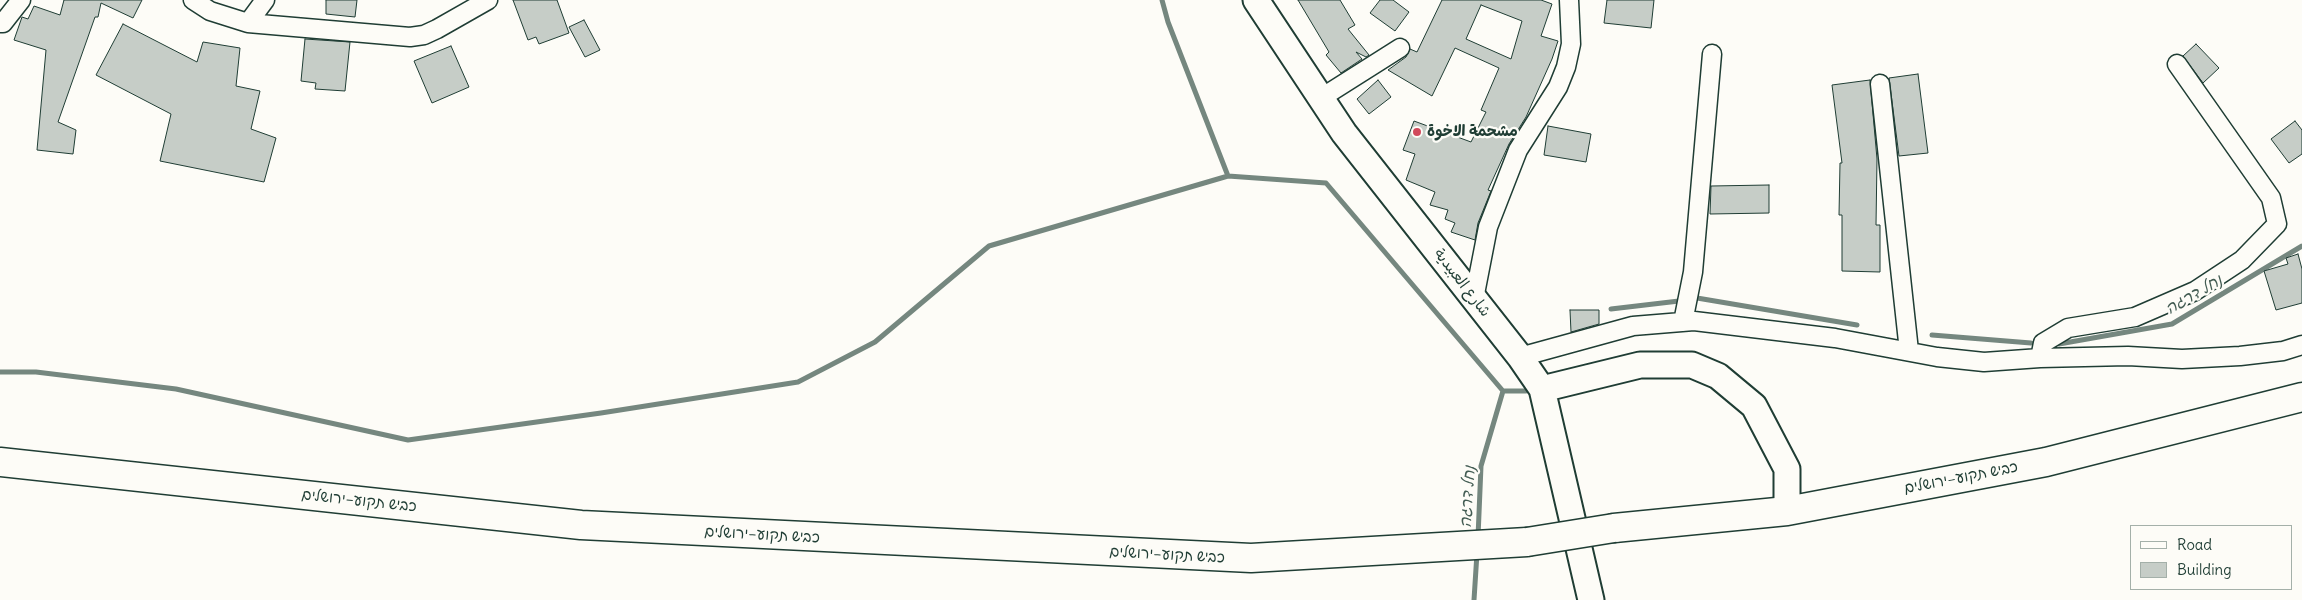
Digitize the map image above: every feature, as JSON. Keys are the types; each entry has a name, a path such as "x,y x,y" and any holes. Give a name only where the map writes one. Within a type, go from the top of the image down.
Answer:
{"main road":[{"name":"شارع العبيدية","path":"1256,0 1344,133 1520,356 1542,389 1591,600"},
{"path":"1542,389 1640,365 1692,365 1718,376 1754,406 1787,469 1786,511"},
{"name":"כביש תקוע–ירושלים","path":"0,462 582,525 1251,558 1527,542 1614,528 1786,511 2046,462 2302,396"}],"street":[{"path":"0,24 3,23 21,0"},
{"path":"193,0 210,11 248,24 410,37 424,35 437,29 488,0"},
{"path":"248,24 265,0"},
{"path":"1474,299 1488,227 1518,150 1558,87 1566,67 1571,44 1568,1"},
{"path":"1321,98 1400,48"},
{"path":"1682,322 1693,272 1712,54"},
{"path":"2040,358 2043,343 2068,328 2135,317 2195,291 2242,260 2277,224 2271,198 2177,64"},
{"path":"1880,84 1910,351"},
{"path":"1520,356 1633,326 1694,321 1835,338 1984,362 2040,358 2128,356 2182,359 2230,357 2284,351 2302,345"}],"building":[{"path":"64,0 142,0 133,18 101,3 98,17 95,17 58,122 76,130 73,154 37,150 46,50 14,40 22,17 28,19 34,6 60,15"},
{"path":"326,0 357,0 355,17 326,14"},
{"path":"513,0 557,0 569,33 539,44 536,37 528,40"},
{"path":"1298,0 1340,0 1355,25 1348,29 1369,55 1366,57 1356,52 1362,59 1341,73 1326,55 1329,52"},
{"path":"1380,0 1393,0 1409,12 1395,31 1370,13"},
{"path":"1442,0 1541,0 1552,4 1541,36 1558,41 1526,117 1509,144 1488,190 1491,191 1478,223 1475,240 1451,232 1455,223 1445,219 1448,210 1430,205 1435,192 1406,180 1415,154 1403,150 1414,121 1471,142 1486,112 1481,110 1499,68 1455,48 1432,96 1388,70 1406,57 1410,49 1417,52","holes":["1481,5 1522,21 1511,59 1466,39"]},
{"path":"1607,0 1654,0 1651,28 1604,23"},
{"path":"584,20 600,50 585,57 569,27"},
{"path":"123,24 197,62 203,42 240,48 236,86 260,91 251,129 276,138 264,182 160,161 171,114 96,75"},
{"path":"305,39 350,42 345,91 315,89 316,83 301,81"},
{"path":"2196,44 2219,68 2203,83 2183,56"},
{"path":"451,46 469,87 432,103 414,61"},
{"path":"1918,74 1928,153 1899,156 1889,78"},
{"path":"1378,80 1391,97 1369,114 1357,99"},
{"path":"1870,80 1877,159 1876,225 1880,225 1880,272 1842,271 1842,215 1839,215 1840,163 1842,163 1832,85"},
{"path":"2295,121 2302,130 2302,154 2289,163 2271,139"},
{"path":"1548,126 1591,134 1586,162 1544,155"},
{"path":"1769,185 1769,213 1710,214 1711,186"},
{"path":"2298,254 2302,269 2302,303 2276,310 2264,271 2288,264 2286,258"},
{"path":"1570,310 1599,310 1599,324 1571,332"}],"waterway":[{"path":"1162,0 1168,22 1228,176"},
{"path":"0,372 36,372 176,389 408,440 601,413 798,382 875,342 989,246 1228,176 1326,183 1503,391"},
{"name":"נחל דרגה","path":"2059,344 2172,324 2302,246"},
{"name":"נחל דרגה","path":"1697,298 1857,325"},
{"name":"נחל דרגה","path":"1611,309 1679,301"},
{"name":"נחל דרגה","path":"1932,335 2031,343"},
{"name":"נחל דרגה","path":"1478,537 1481,466 1503,391 1526,391"},
{"name":"נחל דרגה","path":"1474,600 1477,553"}],"place":[{"name":"مشحمة الاخوة","path":"1417,132"}]}
